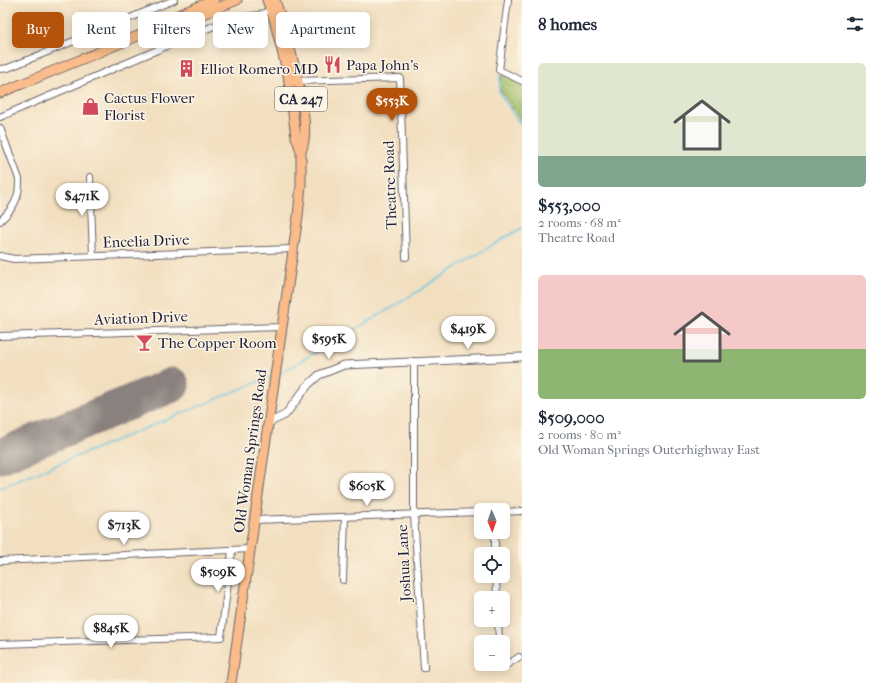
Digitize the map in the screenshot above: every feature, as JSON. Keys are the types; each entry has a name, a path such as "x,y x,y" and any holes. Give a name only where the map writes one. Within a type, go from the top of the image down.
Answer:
{"main road":[{"path":"185,12 214,0"},
{"path":"205,13 237,0"},
{"name":"Old Woman Springs Road","path":"231,683 293,249 301,185 301,151 305,144 304,126 294,81 267,0"},
{"name":"Old Woman Springs Road","path":"276,0 290,46 294,81"},
{"path":"0,93 138,36"}],"street":[{"path":"0,69 14,66 174,0"},
{"path":"508,0 499,70 522,81"},
{"path":"0,117 230,19 259,15 271,10"},
{"name":"Theatre Road","path":"294,81 400,78 406,257"},
{"path":"0,128 19,180 18,197 12,210 0,221"},
{"path":"90,178 93,256"},
{"name":"Encelia Drive","path":"0,256 14,259 293,249"},
{"name":"Aviation Drive","path":"0,336 282,326"},
{"path":"268,423 285,415 308,385 328,370 356,363 522,357"},
{"name":"Joshua Lane","path":"414,361 414,514 424,668"},
{"path":"510,512 522,511"},
{"path":"254,520 474,512"},
{"path":"343,580 345,517"},
{"path":"0,561 250,549"},
{"path":"0,644 221,636 232,551"},
{"path":"510,663 518,657"}],"green space":[{"path":"502,75 509,77 522,87 522,123 501,91 499,86"}],"waterway":[{"path":"500,74 499,92 522,127"},
{"path":"280,373 388,310 522,228"},
{"path":"0,488 270,377"}],"runway":[{"path":"0,456 172,385"}],"place":[{"name":"Papa John's","path":"333,65"},
{"name":"Elliot Romero MD","path":"187,69"},
{"name":"Cactus Flower Florist","path":"91,107"},
{"name":"The Copper Room","path":"145,343"}]}
